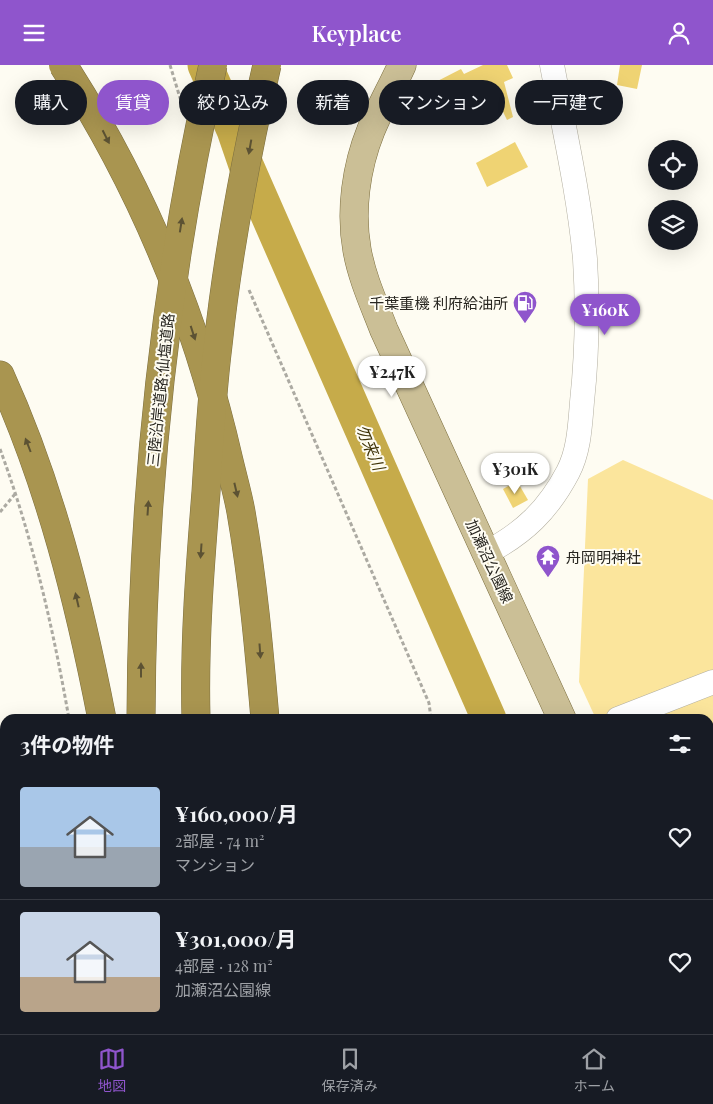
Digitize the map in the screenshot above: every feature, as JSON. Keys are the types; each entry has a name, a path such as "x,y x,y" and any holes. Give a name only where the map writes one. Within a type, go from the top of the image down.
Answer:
{"highway":[{"path":"64,65 92,110 143,209 182,301 218,409 242,521 258,627 265,714"},
{"name":"三陸沿岸道路;仙塩道路","path":"141,714 141,643 154,426 167,317 183,215 213,65"},
{"path":"196,714 199,581 218,344 235,228 267,65"},
{"path":"0,375 40,477 68,563 88,647 101,714"}],"main road":[{"name":"加瀬沼公園線","path":"402,65 371,129 360,163 355,201 357,250 384,330 560,714"}],"street":[{"path":"486,553 516,536 548,506 569,471 578,442 585,377 585,260 580,215 552,65"},
{"path":"631,714 713,682"}],"path":[{"path":"170,65 179,94"},
{"path":"246,283 429,703 430,714"},
{"path":"0,449 36,563 58,657 68,714"},
{"path":"0,512 15,494"}],"shaded area":[{"path":"623,460 713,500 713,714 594,714 579,682 588,479"}],"building":[{"path":"483,65 507,65 513,78 505,82 505,80 440,80 461,69 464,74"},
{"path":"620,65 642,65 637,89 623,86 623,80 618,80"},
{"path":"505,86 513,117 507,120 505,116"},
{"path":"515,142 528,167 487,187 476,163"},
{"path":"517,481 528,500 513,508 503,489"}],"waterway":[{"name":"勿来川","path":"205,65 234,130 246,165 487,714"}],"place":[{"name":"千葉重機 利府給油所","path":"525,324"},
{"name":"舟岡明神社","path":"548,578"}]}
